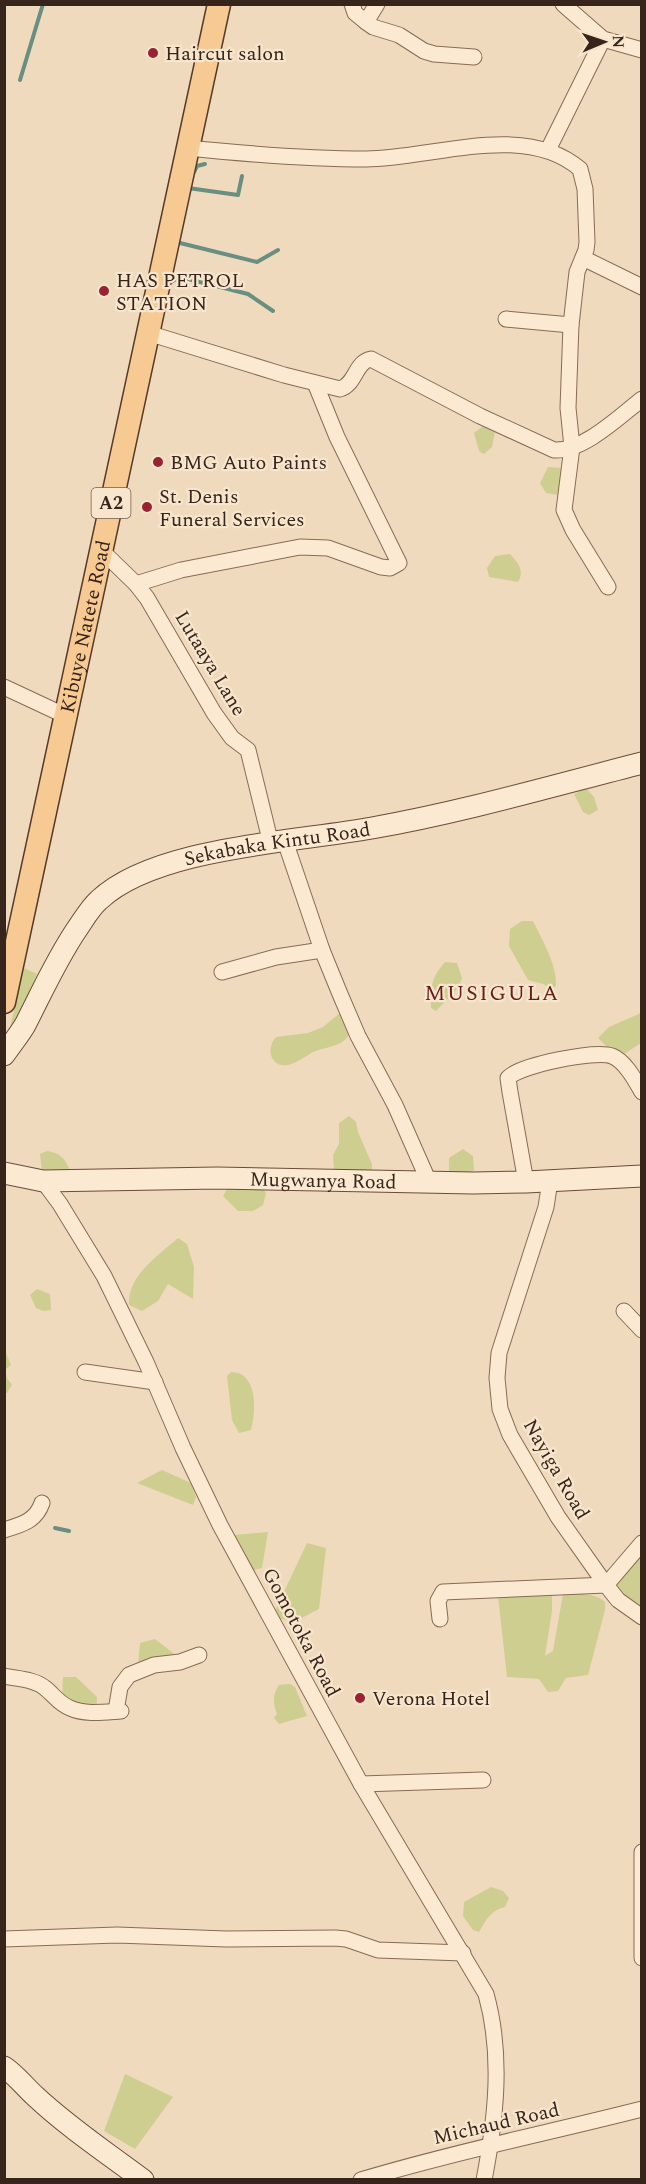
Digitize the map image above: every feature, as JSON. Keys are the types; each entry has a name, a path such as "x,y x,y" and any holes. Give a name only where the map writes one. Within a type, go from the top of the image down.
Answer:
{"main road":[{"name":"Kibuye Natete Road","path":"4,1002 219,4"}],"street":[{"path":"352,4 355,13 373,27 399,35 423,51 474,57"},
{"path":"366,22 377,4"},
{"path":"563,4 603,39 642,50"},
{"path":"548,150 603,39"},
{"path":"188,148 287,157 380,159 459,147 511,146 548,150 575,165 582,172 587,227 586,250 577,272 571,325 568,408 572,447 564,502 565,514 594,567 608,587"},
{"path":"583,258 642,287"},
{"path":"506,319 571,325"},
{"path":"148,333 284,375 343,388 362,363 371,359 480,416 560,451 572,447 608,426 642,399"},
{"path":"136,584 181,570 300,547 328,548 386,568 399,563 337,436 315,383"},
{"name":"Lutaaya Lane","path":"101,550 147,598 214,713 232,738 248,750 278,843 358,1036 395,1105 429,1182"},
{"path":"4,687 66,716"},
{"name":"Sekabaka Kintu Road","path":"4,1055 24,1027 46,979 66,946 98,901 141,872 194,857 373,828 642,764"},
{"path":"222,972 276,957 322,950"},
{"path":"526,1182 508,1078 517,1070 539,1064 605,1054 619,1060 642,1092"},
{"name":"Mugwanya Road","path":"4,1173 43,1181 217,1178 526,1182 642,1176"},
{"name":"Gomotoka Road","path":"43,1181 60,1204 104,1276 124,1314 220,1525 361,1784 486,1994 497,2057 491,2144 484,2180"},
{"name":"Nayiga Road","path":"550,1181 546,1207 499,1353 497,1378 500,1409 510,1436 558,1517 618,1600 642,1617"},
{"path":"624,1311 642,1330"},
{"path":"85,1372 155,1382"},
{"path":"4,1530 21,1525 35,1517 42,1503"},
{"path":"440,1619 438,1600 443,1592 606,1585 642,1543"},
{"path":"4,1676 23,1679 43,1686 56,1700 71,1709 93,1712 119,1711 120,1687 129,1675 154,1665 180,1662 199,1654"},
{"path":"361,1784 483,1780"},
{"path":"642,1852 642,1958"},
{"path":"4,1939 117,1935 226,1939 335,1938 346,1939 378,1950 463,1953"},
{"path":"4,2067 14,2073 34,2095 94,2144 143,2180"},
{"path":"4,2082 34,2095"},
{"name":"Michaud Road","path":"361,2180 491,2144 560,2130 642,2109"}],"green space":[{"path":"483,426 495,432 492,447 484,454 479,451 474,433"},
{"path":"548,467 564,468 558,495 546,493 540,483"},
{"path":"510,554 521,570 518,582 489,577 487,568 495,556"},
{"path":"586,788 594,797 598,810 589,815 583,812 574,794"},
{"path":"522,921 533,921 548,952 556,978 556,986 552,989 528,980 509,946 510,929"},
{"path":"445,962 457,963 462,978 459,987 436,1011 431,1008 431,989 434,978"},
{"path":"24,968 37,974 14,1034 7,1040"},
{"path":"340,1013 348,1024 346,1039 288,1065 277,1064 274,1061 270,1052 276,1037 308,1033 323,1027"},
{"path":"641,1013 641,1043 618,1058 598,1038 609,1027"},
{"path":"349,1116 356,1122 372,1164 372,1169 367,1174 334,1172 333,1155 339,1144 339,1123"},
{"path":"463,1149 473,1156 474,1170 467,1176 449,1172 449,1158"},
{"path":"47,1151 58,1154 65,1161 69,1168 65,1177 42,1171 40,1154"},
{"path":"249,1178 258,1180 266,1193 263,1205 253,1211 238,1211 223,1196 228,1187 237,1189"},
{"path":"178,1238 187,1244 194,1267 193,1299 168,1284 158,1301 142,1311 129,1305 133,1285 138,1276 153,1259"},
{"path":"37,1289 50,1294 51,1310 43,1311 36,1308 30,1295"},
{"path":"5,1351 11,1365 5,1370 12,1385 7,1393 4,1393"},
{"path":"231,1372 240,1373 253,1392 254,1416 251,1430 239,1433 232,1420 227,1376"},
{"path":"162,1470 191,1483 196,1497 193,1505 137,1483"},
{"path":"268,1532 262,1568 253,1570 234,1535"},
{"path":"307,1543 326,1548 319,1609 296,1621 280,1619 275,1611"},
{"path":"641,1550 641,1616 613,1584"},
{"path":"563,1594 590,1595 605,1602 605,1610 588,1675 566,1678 558,1691 548,1692 539,1679 507,1677 498,1596 552,1595 552,1611 545,1656 553,1651"},
{"path":"155,1639 173,1653 176,1661 151,1675 138,1666 140,1643"},
{"path":"63,1677 76,1677 97,1697 96,1712 62,1697"},
{"path":"290,1684 295,1687 307,1716 279,1724 274,1718 277,1714 274,1703 275,1692 279,1685"},
{"path":"491,1887 503,1891 509,1898 505,1907 492,1913 479,1932 473,1930 463,1916 464,1902"},
{"path":"125,2074 173,2097 135,2149 104,2131"}],"waterway":[{"path":"20,80 43,4"},
{"path":"194,172 197,166 205,164"},
{"path":"188,188 238,195 242,176"},
{"path":"176,242 257,262 278,250"},
{"path":"169,283 180,277 248,294 273,311"},
{"path":"55,1528 69,1531"}],"place":[{"name":"Haircut salon","path":"153,53"},
{"name":"HAS PETROL STATION","path":"104,291"},
{"name":"BMG Auto Paints","path":"158,462"},
{"name":"St. Denis Funeral Services","path":"147,507"},
{"name":"Verona Hotel","path":"360,1698"}],"district":[{"name":"MUSIGULA","path":"492,992"}]}
